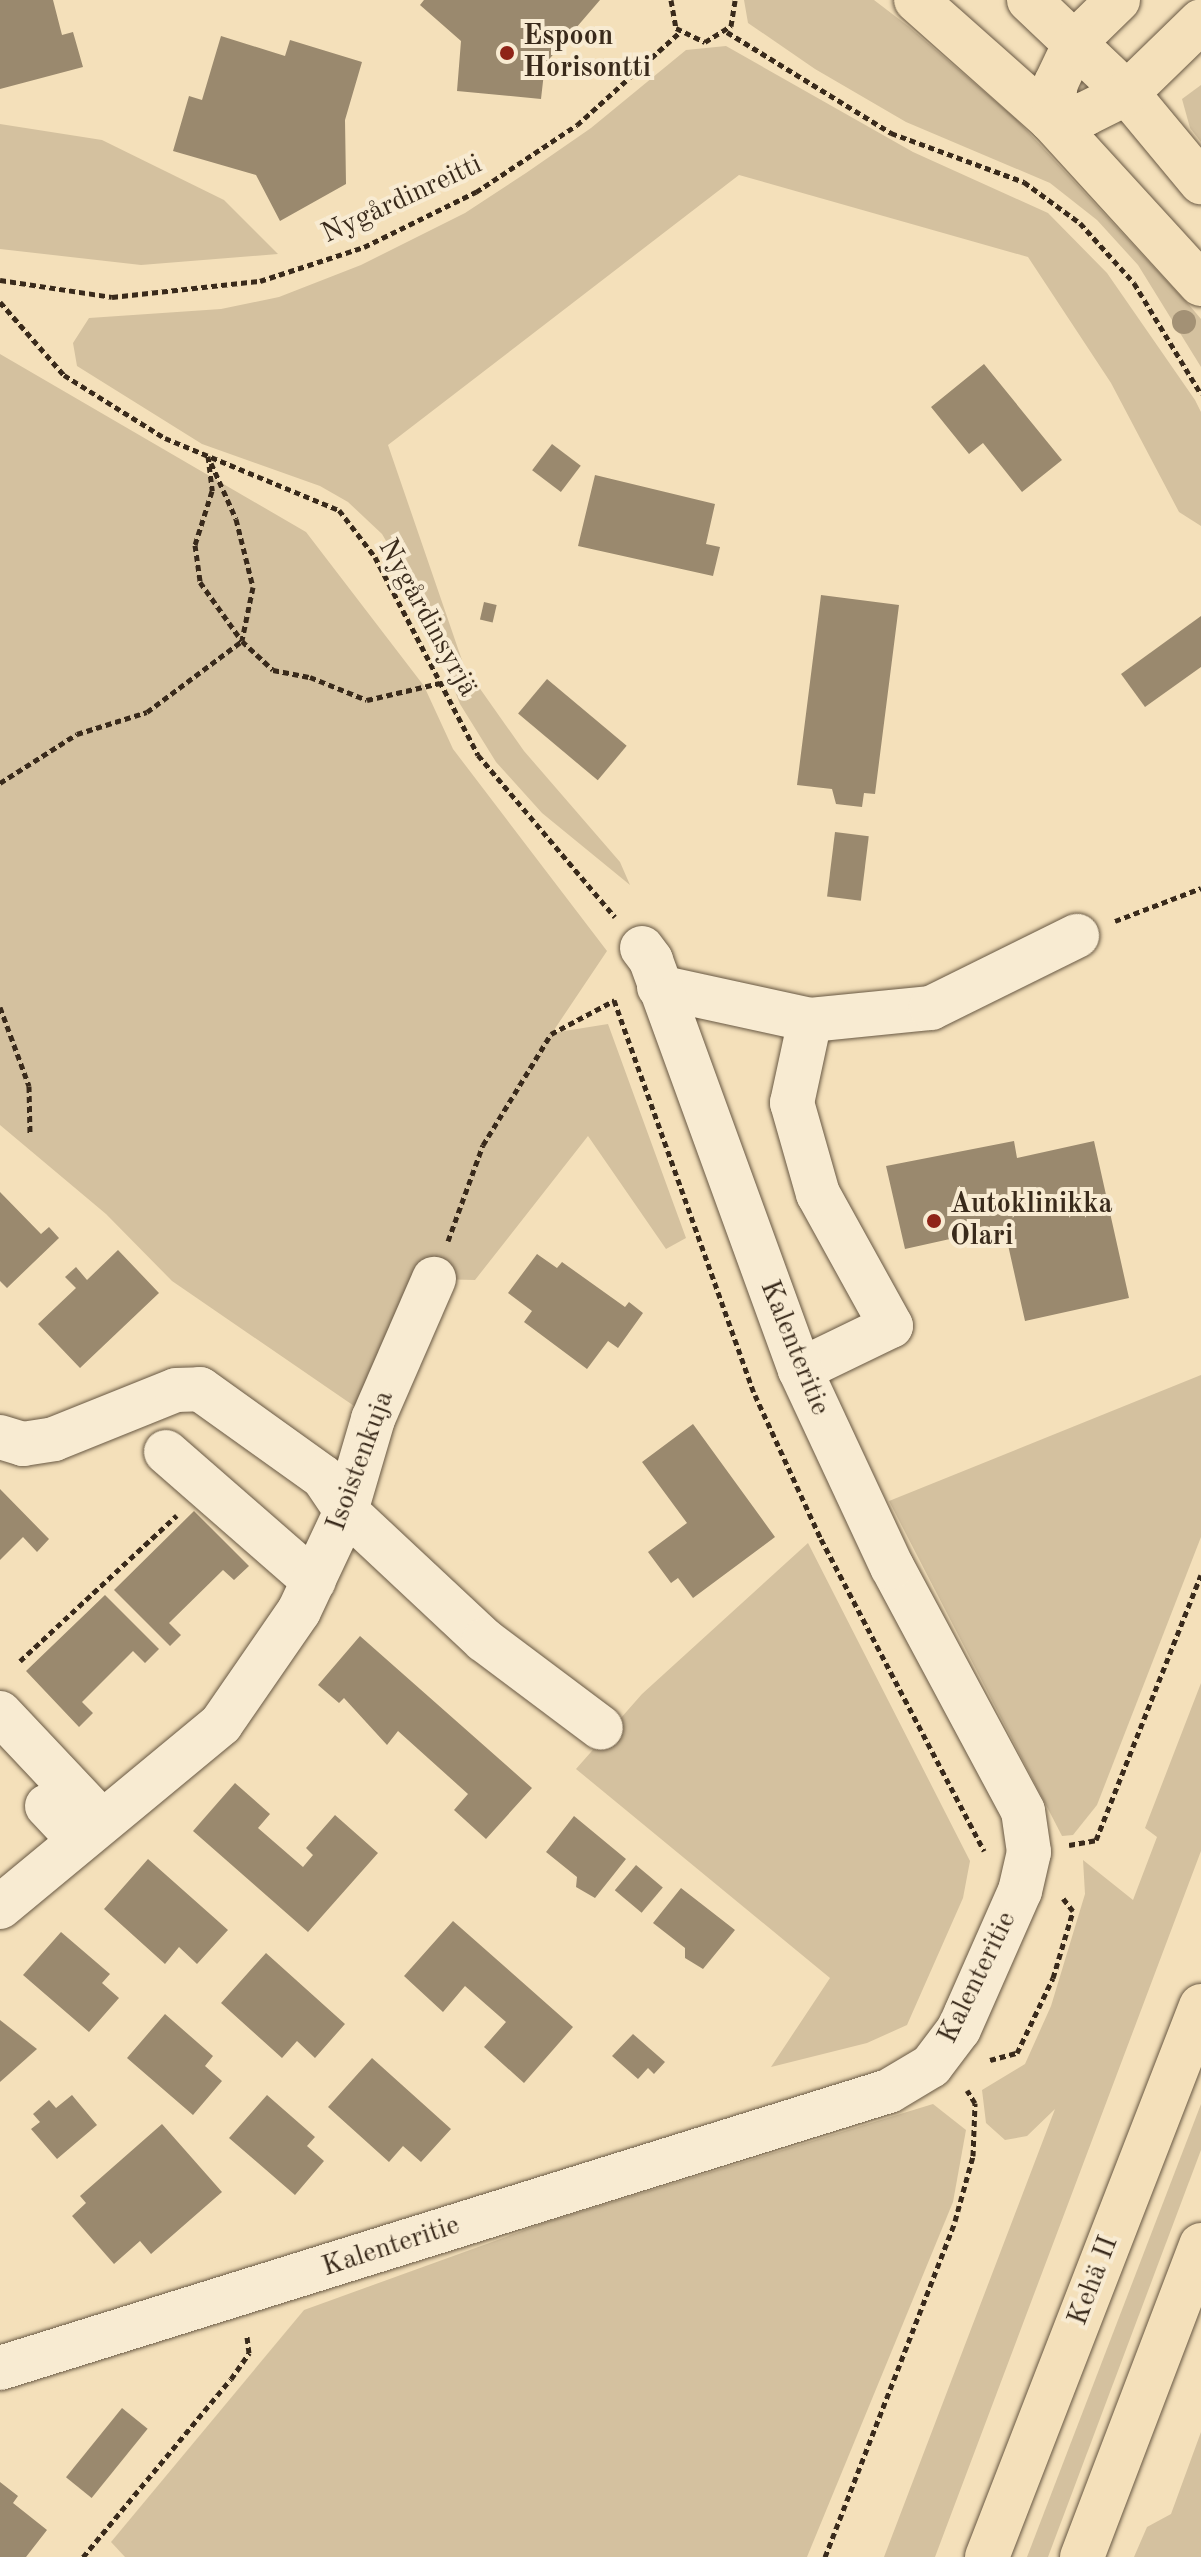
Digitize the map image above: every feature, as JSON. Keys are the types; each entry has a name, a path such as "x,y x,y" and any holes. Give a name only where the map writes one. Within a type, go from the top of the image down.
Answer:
{"main road":[{"path":"916,0 1051,120 1201,284"},
{"path":"1029,0 1076,41 1127,93 1201,182"},
{"path":"1051,120 1056,83 1076,41 1118,0"},
{"path":"1051,120 1085,114 1127,93 1201,21"},
{"name":"Kehä II","path":"987,2557 1201,2006"},
{"path":"1082,2557 1201,2245"}],"street":[{"path":"650,968 810,1020 931,1008 1077,936"},
{"name":"Kalenteritie","path":"0,2368 242,2295 654,2161 889,2091 948,2061 1020,1891 1029,1852 1029,1830 1006,1771 892,1567 800,1370 650,968"},
{"path":"800,1370 891,1326 818,1194 792,1103 810,1020"},
{"name":"Isoistenkuja","path":"0,1907 221,1724 299,1611 314,1581 346,1511 373,1419 434,1279"},
{"path":"0,1437 23,1444 54,1439 176,1390 200,1389 323,1477 346,1511 484,1640 601,1728"},
{"path":"166,1452 314,1581"},
{"path":"0,1713 90,1830"},
{"path":"47,1806 90,1830"}],"path":[{"path":"671,0 671,18 680,32 705,42 727,32 736,15 735,0"},
{"name":"Nygårdinreitti","path":"0,280 112,297 260,281 364,247 476,192 577,125 680,32"},
{"path":"727,32 891,133 1024,182 1080,223 1134,283 1201,394"},
{"name":"Nygårdinsyrjä","path":"0,302 64,375 165,438 339,510 375,557 478,755 650,968"},
{"path":"208,456 212,491 195,545 200,582 242,641 273,670 310,677 367,700 440,683"},
{"path":"0,783 77,734 147,712 242,641 253,587 236,519 208,456"},
{"path":"1077,936 1201,888"},
{"path":"434,1279 483,1145 551,1034 614,1000 650,968"},
{"path":"0,1007 29,1086 30,1135"},
{"path":"20,1661 207,1487"},
{"path":"985,1864 985,1852 1029,1852 1096,1840 1201,1575"},
{"path":"825,2557 955,2221 973,2156 975,2103 948,2061 1017,2053 1053,1978 1073,1911 1029,1852"},
{"path":"83,2557 249,2353 242,2295"}],"shaded area":[{"path":"744,0 874,0 908,26 1017,120 1190,306 1201,319 1201,367 1138,265 1097,220 1050,183 906,122 815,69 748,23"},
{"path":"726,46 913,152 1048,213 1107,273 1201,412 1201,526 1179,512 1111,383 1028,257 739,175 388,445 464,666 524,751 620,862 630,885 542,813 496,762 460,704 413,587 382,534 348,502 320,486 202,444 77,366 73,343 89,318 221,309 279,297 361,265 465,213 526,173 591,128 686,50"},
{"path":"1201,85 1201,142 1190,128 1182,99"},
{"path":"0,124 102,140 224,200 278,254 141,265 0,249"},
{"path":"0,354 306,532 424,686 453,749 607,951 552,1033 608,1024 686,1238 666,1249 588,1136 475,1280 434,1279 373,1419 172,1281 106,1214 0,1125"},
{"path":"1201,1375 1201,1537 1097,1805 1073,1835 1062,1836 889,1501"},
{"path":"808,1543 970,1861 963,1898 907,2025 867,2043 771,2067 830,1978 576,1769 642,1694"},
{"path":"1201,1683 1201,1851 935,2557 884,2557 1055,2109 1027,2136 1005,2140 986,2123 982,2090 1025,2064 1051,2006 1085,1894 1083,1860 1133,1900 1157,1837 1145,1828"},
{"path":"933,2104 966,2130 953,2202 807,2557 125,2557 111,2542 304,2310 547,2222"},
{"path":"1201,2104 1201,2150 1048,2557 1027,2557"},
{"path":"1201,2432 1201,2557 1134,2557 1147,2527 1171,2514"}],"building":[{"path":"0,0 53,0 62,35 73,32 83,67 0,89"},
{"name":"Espoon Horisontti","path":"424,0 600,0 545,64 541,99 457,91 461,41 420,5"},
{"path":"221,36 285,56 290,40 362,62 345,120 346,184 280,221 256,175 173,151 189,96 202,100"},
{"path":"984,364 1062,460 1022,492 983,443 969,454 931,407"},
{"path":"552,444 581,466 561,492 532,470"},
{"path":"595,475 715,504 706,544 720,547 713,576 578,546"},
{"path":"821,595 899,605 875,794 864,793 862,807 836,804 832,789 797,785"},
{"path":"484,602 497,605 493,622 480,620"},
{"path":"1201,616 1201,667 1145,707 1121,674"},
{"path":"547,679 627,746 598,780 518,713"},
{"path":"835,832 869,836 861,901 827,897"},
{"path":"1014,1141 1017,1158 1094,1141 1129,1298 1025,1321 1004,1227 905,1249 886,1166"},
{"path":"0,1192 41,1234 49,1227 59,1238 7,1288 0,1281"},
{"path":"118,1250 159,1293 80,1368 38,1324 76,1288 65,1277 76,1267 87,1280"},
{"path":"537,1254 557,1268 562,1262 625,1307 629,1302 643,1313 618,1348 608,1341 587,1369 524,1322 532,1311 508,1293"},
{"path":"693,1424 775,1537 693,1598 678,1578 671,1583 648,1552 687,1523 642,1462"},
{"path":"0,1489 49,1539 37,1552 23,1537 0,1560"},
{"path":"194,1511 249,1566 234,1580 223,1570 169,1623 181,1635 170,1646 114,1590"},
{"path":"105,1595 159,1649 145,1663 133,1651 82,1702 93,1713 79,1727 26,1671"},
{"path":"360,1636 532,1788 486,1839 454,1810 468,1794 398,1731 387,1745 344,1698 339,1703 318,1685"},
{"path":"235,1783 270,1814 258,1828 303,1867 313,1855 306,1848 335,1815 378,1853 308,1932 193,1831"},
{"path":"574,1816 626,1859 595,1898 576,1887 577,1877 546,1852"},
{"path":"148,1859 228,1930 197,1964 179,1947 165,1964 104,1909"},
{"path":"636,1865 663,1887 642,1913 615,1890"},
{"path":"681,1888 735,1930 703,1969 685,1958 685,1948 653,1923"},
{"path":"453,1921 573,2027 524,2083 484,2047 506,2022 465,1986 443,2012 404,1976"},
{"path":"61,1932 110,1974 102,1983 119,1998 89,2032 23,1975"},
{"path":"266,1953 345,2024 315,2058 297,2041 282,2058 221,2003"},
{"path":"165,2014 213,2056 205,2066 222,2081 193,2115 127,2058"},
{"path":"0,2020 37,2049 0,2082"},
{"path":"633,2034 665,2062 654,2074 648,2068 638,2079 612,2056"},
{"path":"372,2058 451,2129 421,2162 403,2146 389,2162 328,2107"},
{"path":"72,2095 97,2125 57,2159 31,2129 40,2122 33,2114 49,2100 56,2108"},
{"path":"267,2095 315,2137 307,2146 324,2161 295,2195 229,2138"},
{"path":"162,2124 222,2192 151,2254 140,2241 114,2264 72,2216 86,2203 80,2196"},
{"path":"122,2408 148,2429 92,2498 66,2477"},
{"path":"0,2482 18,2496 13,2503 47,2530 26,2557 0,2557"}],"place":[{"name":"Espoon Horisontti","path":"507,53"},
{"name":"Autoklinikka Olari","path":"934,1221"}]}
